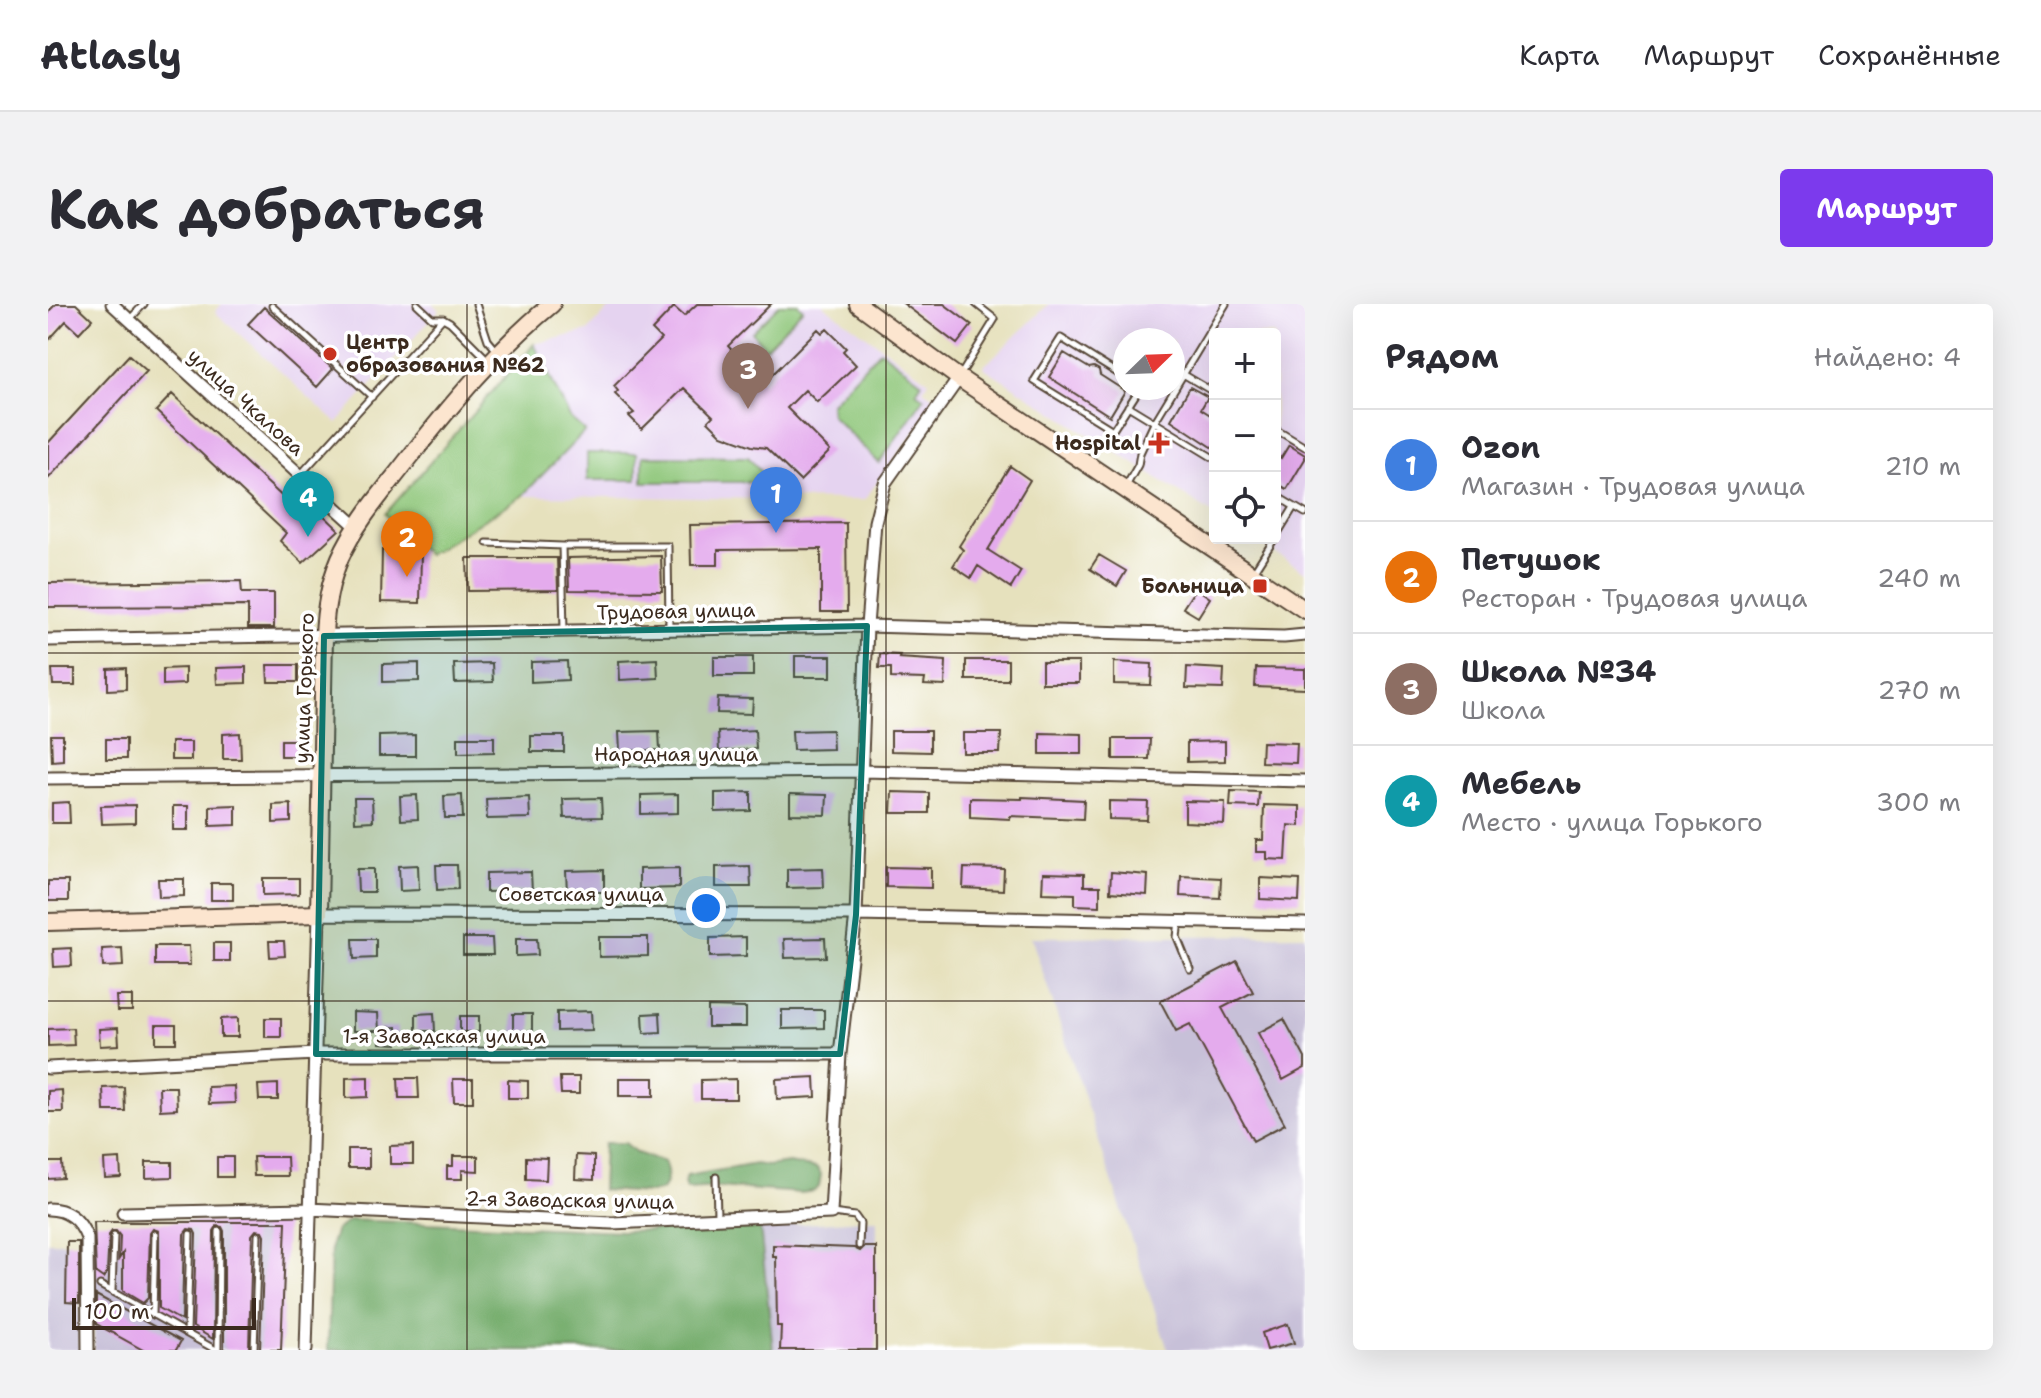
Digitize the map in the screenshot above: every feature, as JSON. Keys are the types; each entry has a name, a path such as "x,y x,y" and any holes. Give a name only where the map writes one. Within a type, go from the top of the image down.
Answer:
{"street":[{"name":"улица Чкалова","path":"112,304 357,527"},
{"name":"улица Горького","path":"319,914 324,636 327,596 332,579 357,527 431,430 494,357 552,304"},
{"path":"858,304 959,378 1305,610"},
{"path":"831,1213 840,1054 856,915 867,626 875,522 885,483 959,378"},
{"name":"Трудовая улица","path":"48,640 867,626 1284,637 1305,635"},
{"name":"Народная улица","path":"48,778 862,771 1305,781"},
{"path":"306,1350 319,914"},
{"name":"Советская улица","path":"48,922 319,914 856,915 1305,924"},
{"name":"1-я Заводская улица","path":"48,1068 316,1054 840,1054"},
{"path":"48,1209 58,1209 73,1216 83,1226 87,1238 88,1350"},
{"name":"2-я Заводская улица","path":"123,1213 308,1209 612,1223 831,1213"}],"lane":[{"path":"129,320 144,304"},
{"path":"417,304 432,318 443,318 494,357"},
{"path":"476,304 494,357"},
{"path":"959,378 995,319 976,304"},
{"path":"1185,370 1222,305"},
{"path":"272,306 372,397"},
{"path":"300,476 443,318"},
{"path":"1113,370 1061,338 1034,381 1113,430 1132,400"},
{"path":"1185,375 1209,389"},
{"path":"1124,490 1168,400"},
{"path":"1128,406 1209,455"},
{"path":"1281,433 1305,447"},
{"path":"1281,499 1305,513"},
{"path":"1281,528 1294,507"},
{"path":"487,543 668,546 669,629"},
{"path":"1253,574 1271,544"},
{"path":"562,546 564,631"},
{"path":"1179,921 1177,937 1190,969"},
{"path":"716,1177 717,1218"},
{"path":"831,1213 855,1216 860,1223 859,1246"},
{"path":"100,1285 217,1350 219,1231"},
{"path":"153,1315 155,1234"},
{"path":"187,1334 190,1234"},
{"path":"254,1350 258,1235"},
{"path":"112,1292 114,1236"}],"highlighted area":[{"path":"867,626 856,915 840,1054 316,1054 324,636"}],"shaded area":[{"name":"Центр образования №62","path":"222,304 433,304 439,310 337,423 215,312"},
{"path":"614,304 822,304 929,381 923,390 938,400 864,500 522,496 585,431 570,418 534,344 588,331"},
{"name":"Hospital","path":"1049,304 1305,304 1305,572 1261,544 1281,544 1281,328 1209,328 1209,511 983,367"},
{"path":"1305,935 1305,1350 1168,1350 1031,937"},
{"path":"877,1219 876,1350 773,1350 760,1227"},
{"path":"94,1222 286,1222 281,1350 94,1350"},
{"path":"48,1242 81,1242 79,1350 48,1350"}],"green space":[{"path":"780,304 798,304 803,309 765,348 752,332"},
{"path":"534,344 570,418 585,431 522,496 427,555 385,514"},
{"path":"880,350 922,382 916,392 924,398 879,463 831,415 830,404"},
{"path":"587,453 637,453 637,480 587,480"},
{"path":"643,456 748,457 770,482 643,482"},
{"path":"604,1143 625,1143 637,1153 664,1162 667,1176 662,1190 650,1193 602,1190"},
{"path":"789,1163 817,1168 821,1174 819,1187 801,1193 718,1187 687,1189 684,1183 687,1176 756,1164"},
{"path":"350,1220 622,1231 760,1227 773,1350 328,1350 331,1244 336,1230"}],"building":[{"path":"56,304 76,304 92,319 79,333 66,321 48,341 48,312"},
{"path":"697,304 771,304 728,346 763,384 818,329 822,333 827,329 846,348 843,351 856,365 817,402 805,390 787,408 830,451 800,481 766,448 722,435 708,421 713,416 684,388 642,429 629,416 634,413 615,394 618,391 614,386 661,339 652,330 674,307 684,316"},
{"path":"904,304 944,304 972,325 957,344"},
{"path":"264,307 333,369 317,387 248,324"},
{"path":"1064,353 1089,368 1099,370 1100,375 1113,383 1113,400 1120,400 1110,416 1049,377"},
{"path":"129,355 147,371 48,479 48,443"},
{"path":"1190,387 1208,397 1201,409 1209,414 1209,445 1171,420"},
{"path":"172,394 303,516 313,505 339,530 303,563 280,541 286,533 156,411"},
{"path":"1289,445 1305,455 1287,489 1281,486 1281,458"},
{"path":"1010,466 1030,480 988,550 1021,571 1011,588 978,566 971,578 953,566 963,550 959,546"},
{"path":"846,523 847,612 821,612 821,549 718,550 718,565 691,565 690,525"},
{"path":"382,550 421,551 420,603 381,602"},
{"path":"1099,555 1126,571 1117,586 1090,569"},
{"path":"661,556 662,591 569,590 568,558"},
{"path":"467,558 557,558 558,590 468,591"},
{"path":"241,581 242,593 274,593 274,628 248,628 248,606 48,607 48,583"},
{"path":"1196,588 1210,598 1198,617 1183,608"},
{"path":"880,654 946,661 945,686 924,685 925,679 891,678 891,668 879,668"},
{"path":"795,656 831,656 831,677 795,677"},
{"path":"714,657 753,657 753,676 714,676"},
{"path":"657,659 658,678 620,680 619,661"},
{"path":"966,660 1008,660 1008,680 966,680"},
{"path":"567,661 568,680 531,682 531,662"},
{"path":"1042,662 1079,662 1079,683 1042,683"},
{"path":"1114,662 1152,664 1151,685 1114,684"},
{"path":"419,663 419,681 383,682 383,664"},
{"path":"492,663 493,682 455,683 454,664"},
{"path":"267,665 298,665 298,682 268,682"},
{"path":"246,667 246,683 217,684 216,668"},
{"path":"1187,667 1224,669 1223,689 1186,688"},
{"path":"126,668 126,689 108,690 108,669"},
{"path":"185,668 185,684 163,685 163,669"},
{"path":"1256,668 1305,669 1305,689 1255,687"},
{"path":"52,669 75,669 75,685 53,685"},
{"path":"718,698 753,699 752,714 717,713"},
{"path":"755,730 756,749 719,751 718,732"},
{"path":"832,730 833,749 793,750 792,731"},
{"path":"659,731 660,750 620,751 619,732"},
{"path":"891,731 930,731 930,752 891,751"},
{"path":"240,733 241,759 223,759 223,734"},
{"path":"963,733 1001,733 1000,753 963,753"},
{"path":"1040,733 1082,734 1082,754 1040,754"},
{"path":"51,735 63,735 63,760 52,761"},
{"path":"415,735 415,756 379,756 379,736"},
{"path":"531,736 564,736 564,752 531,752"},
{"path":"458,737 494,737 494,752 458,753"},
{"path":"106,739 126,739 126,759 106,759"},
{"path":"1113,739 1150,739 1149,759 1113,759"},
{"path":"281,740 296,740 296,756 281,756"},
{"path":"1225,741 1225,761 1187,762 1187,742"},
{"path":"171,742 191,742 191,760 171,760"},
{"path":"1262,742 1297,743 1296,763 1261,762"},
{"path":"1231,791 1259,792 1258,807 1230,806"},
{"path":"751,792 751,811 715,812 715,793"},
{"path":"892,792 929,793 929,813 891,813"},
{"path":"678,794 678,813 641,814 641,795"},
{"path":"790,794 827,795 826,815 790,814"},
{"path":"417,795 418,819 401,820 400,796"},
{"path":"462,795 463,818 445,818 444,796"},
{"path":"529,797 530,818 487,819 486,799"},
{"path":"354,798 372,798 373,821 355,822"},
{"path":"601,798 602,817 564,818 563,799"},
{"path":"970,798 1084,800 1083,819 970,817"},
{"path":"1109,801 1148,802 1147,820 1109,819"},
{"path":"1185,801 1225,802 1224,824 1185,822"},
{"path":"69,802 70,823 52,823 52,803"},
{"path":"291,804 291,822 273,823 273,805"},
{"path":"135,805 135,823 102,824 101,806"},
{"path":"236,805 236,825 210,826 210,806"},
{"path":"1264,805 1300,806 1300,826 1288,825 1286,860 1267,859 1267,852 1256,852 1256,840 1263,840"},
{"path":"173,806 188,806 188,830 173,830"},
{"path":"418,865 419,890 400,891 399,866"},
{"path":"436,865 457,865 458,889 437,890"},
{"path":"750,866 751,887 716,887 716,867"},
{"path":"886,867 931,868 931,888 886,887"},
{"path":"679,868 679,888 639,889 639,869"},
{"path":"823,868 824,887 787,888 787,869"},
{"path":"964,868 1004,869 1003,890 963,888"},
{"path":"357,869 374,869 374,892 358,892"},
{"path":"604,870 604,892 567,892 566,871"},
{"path":"531,872 532,891 486,892 486,873"},
{"path":"1111,872 1148,875 1147,895 1110,892"},
{"path":"1043,873 1084,874 1084,886 1100,886 1100,906 1075,905 1075,894 1042,893"},
{"path":"1181,876 1221,878 1220,898 1180,896"},
{"path":"263,878 299,878 299,894 263,895"},
{"path":"1260,878 1300,880 1299,901 1260,899"},
{"path":"158,879 184,879 184,896 159,897"},
{"path":"48,881 68,881 68,901 48,901"},
{"path":"211,883 233,883 233,900 211,900"},
{"path":"599,937 648,937 648,956 599,957"},
{"path":"746,937 746,956 710,957 710,938"},
{"path":"463,938 492,938 493,955 463,955"},
{"path":"825,938 826,957 785,958 784,939"},
{"path":"353,939 376,939 376,958 354,959"},
{"path":"516,939 537,939 538,955 516,956"},
{"path":"269,941 284,941 285,956 270,957"},
{"path":"214,943 230,943 230,961 214,961"},
{"path":"155,946 189,946 190,965 155,965"},
{"path":"71,948 72,966 54,967 53,949"},
{"path":"122,948 123,966 103,967 102,949"},
{"path":"1237,961 1253,992 1222,1008 1285,1124 1253,1141 1190,1024 1176,1031 1160,1001"},
{"path":"116,996 132,996 132,1011 117,1011"},
{"path":"708,1007 746,1008 746,1027 708,1027"},
{"path":"782,1010 824,1010 824,1028 782,1029"},
{"path":"591,1011 592,1030 557,1031 557,1012"},
{"path":"353,1012 378,1013 379,1031 353,1031"},
{"path":"434,1013 435,1031 416,1031 416,1014"},
{"path":"660,1013 661,1032 644,1033 643,1014"},
{"path":"513,1014 532,1014 532,1031 513,1032"},
{"path":"460,1016 479,1016 479,1032 460,1032"},
{"path":"238,1018 238,1037 221,1037 221,1019"},
{"path":"265,1018 281,1018 281,1037 265,1037"},
{"path":"1284,1019 1305,1058 1305,1068 1283,1080 1258,1033"},
{"path":"156,1025 176,1025 176,1043 156,1043"},
{"path":"397,1027 397,1044 380,1043 380,1028"},
{"path":"73,1028 74,1045 48,1046 48,1029"},
{"path":"118,1028 119,1045 100,1046 99,1029"},
{"path":"368,1077 368,1097 346,1098 346,1078"},
{"path":"560,1077 579,1077 579,1094 561,1094"},
{"path":"815,1077 816,1097 777,1099 776,1079"},
{"path":"398,1078 418,1078 419,1098 399,1098"},
{"path":"619,1078 654,1078 654,1096 619,1096"},
{"path":"453,1079 473,1079 473,1102 454,1102"},
{"path":"736,1079 736,1099 701,1099 701,1080"},
{"path":"508,1080 528,1081 528,1098 508,1098"},
{"path":"278,1084 278,1100 259,1100 258,1085"},
{"path":"234,1086 235,1103 209,1104 208,1087"},
{"path":"124,1087 125,1111 104,1111 103,1088"},
{"path":"159,1087 176,1087 177,1109 160,1110"},
{"path":"62,1090 63,1112 48,1112 48,1091"},
{"path":"413,1145 413,1164 390,1164 390,1146"},
{"path":"348,1149 369,1149 369,1168 348,1168"},
{"path":"576,1155 594,1156 594,1180 575,1179"},
{"path":"453,1156 478,1156 478,1171 462,1170 462,1179 447,1179 447,1166 453,1166"},
{"path":"217,1157 233,1157 233,1177 217,1177"},
{"path":"253,1157 287,1157 288,1176 254,1176"},
{"path":"526,1157 547,1158 546,1180 526,1179"},
{"path":"120,1159 121,1177 105,1178 104,1160"},
{"path":"48,1162 62,1162 63,1178 48,1179"},
{"path":"146,1162 172,1162 172,1177 146,1178"},
{"path":"94,1222 286,1222 281,1350 260,1350 262,1231 256,1230 252,1235 249,1350 227,1350 224,1348 222,1227 217,1226 214,1231 213,1339 193,1327 194,1230 188,1229 184,1234 182,1321 159,1308 159,1231 153,1229 150,1233 148,1298 143,1303 123,1291 123,1253 119,1259 120,1236 116,1231 109,1235 107,1273 103,1278 96,1273"},
{"path":"67,1242 79,1242 79,1303 66,1302"},
{"path":"773,1245 854,1248 860,1251 864,1247 876,1247 876,1350 780,1350 781,1326 777,1326 776,1257 773,1257"},
{"path":"96,1295 181,1341 176,1350 143,1350 96,1324"},
{"path":"1288,1324 1294,1343 1267,1350 1262,1333"}],"place":[{"name":"Центр образования №62","path":"330,354"},
{"name":"Школа №34","path":"748,409"},
{"name":"Hospital","path":"1159,443"},
{"name":"Ozon","path":"776,533"},
{"name":"Мебель","path":"308,537"},
{"name":"Петушок","path":"407,577"},
{"name":"Больница","path":"1260,586"}]}
